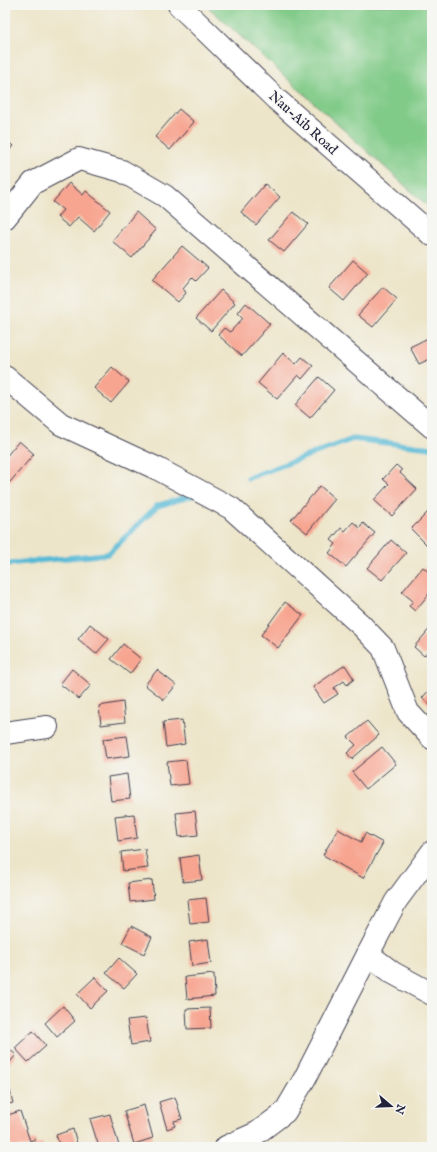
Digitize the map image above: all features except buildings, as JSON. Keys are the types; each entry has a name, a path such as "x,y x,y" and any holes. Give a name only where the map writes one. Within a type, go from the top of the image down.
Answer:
{"street":[{"name":"Nau-Aib Road","path":"179,5 276,99 432,236"},
{"path":"5,218 33,183 79,159 122,171 166,196 432,427"},
{"path":"5,377 61,424 158,469 231,508 362,625 383,648 408,712 432,738"},
{"path":"5,734 47,727"},
{"path":"226,1147 257,1133 285,1112 305,1078 396,901 432,852"},
{"path":"368,954 393,973 432,994"}],"green space":[{"path":"206,5 432,5 432,210"}],"waterway":[{"path":"248,478 353,439 432,448"},
{"path":"5,564 108,554 157,506 194,495"}]}
